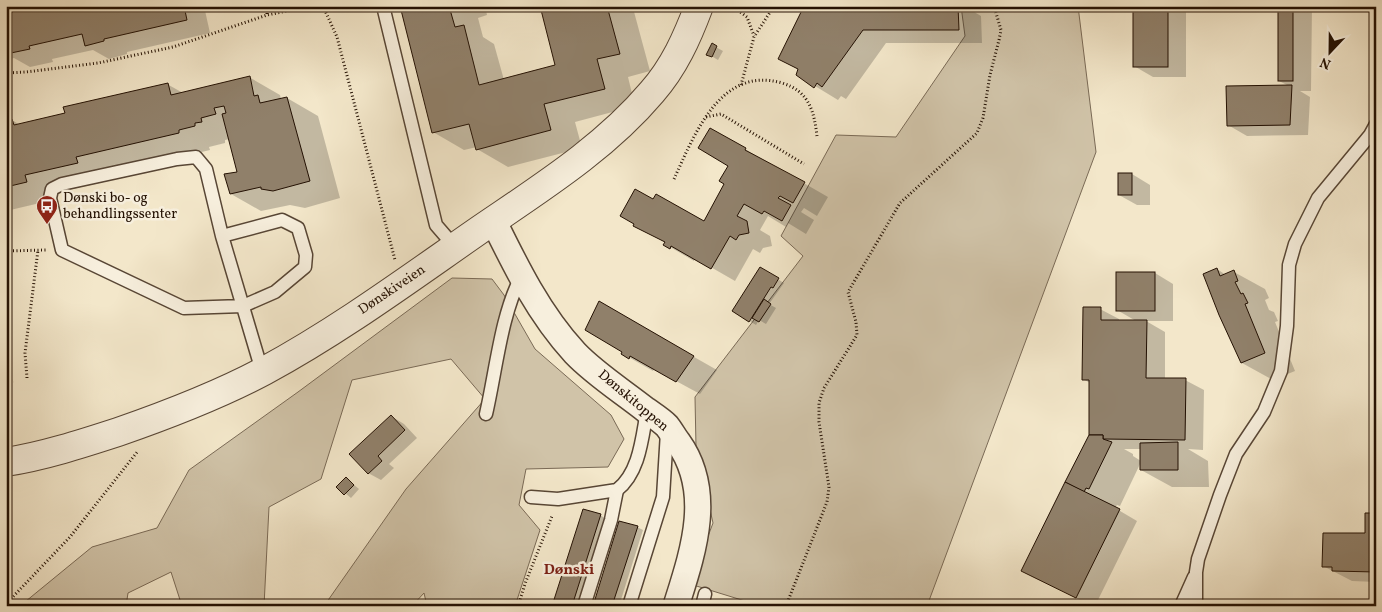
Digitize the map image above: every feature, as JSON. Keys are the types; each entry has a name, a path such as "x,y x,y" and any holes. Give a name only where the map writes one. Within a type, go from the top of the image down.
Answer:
{"street":[{"name":"Dønskiveien","path":"6,462 32,458 86,443 167,415 262,372 325,335 402,285 583,157 618,128 652,93 672,67 688,35 698,6"},
{"name":"Dønskitoppen","path":"493,220 521,277 551,325 576,354 667,427 686,453 694,471 698,502 697,524 686,574 676,606"}],"lane":[{"path":"383,6 436,225 455,247"},
{"path":"1181,606 1196,572 1201,550 1236,454 1264,412 1281,371 1288,326 1288,265 1295,244 1318,198 1370,135 1376,124"},
{"path":"222,236 282,220 298,228 306,255 304,267 275,292 243,306 184,308 62,250 50,198 52,189 62,184 177,159 196,157 206,169 222,236 243,306 262,372"},
{"path":"486,414 504,325 515,288 521,277"},
{"path":"531,497 558,499 617,490 624,484 634,466 640,449 647,411"},
{"path":"629,606 663,497 667,427"},
{"path":"584,606 611,520 617,490"},
{"path":"1196,572 1196,606"}],"path":[{"path":"267,6 267,15"},
{"path":"6,73 98,63 173,47 267,15 312,6"},
{"path":"323,6 337,38 402,285"},
{"path":"732,6 747,17 754,37"},
{"path":"741,85 754,37 774,6"},
{"path":"786,606 827,502 829,487 819,422 819,403 824,388 857,335 856,322 848,292 900,203 977,133 983,118 990,75 1001,30 994,6"},
{"path":"674,179 705,118 723,96 750,81 771,80 790,86 805,97 814,114 817,136"},
{"path":"705,118 721,114 804,164"},
{"path":"6,250 62,250"},
{"path":"27,378 25,354 38,250"},
{"path":"6,382 13,381"},
{"path":"6,604 70,537 143,446"},
{"path":"518,606 558,499"}],"shaded area":[{"path":"961,6 1078,6 1096,152 927,606 744,606 745,601 690,584 713,523 696,447 695,397 803,256 781,236 836,135 896,137 965,36"},
{"path":"452,278 492,279 504,295 535,349 611,415 624,439 608,467 526,469 519,505 540,530 515,606 427,606 424,593 412,606 324,606 406,489 485,399 451,359 352,380 321,479 269,507 264,606 182,606 171,572 128,593 126,606 20,606 92,547 157,528 189,470"}],"building":[{"path":"6,6 184,6 187,20 104,39 104,41 85,46 82,34 29,46 30,49 6,54"},
{"path":"400,6 449,6 455,27 464,25 479,85 555,65 540,6 607,6 620,54 597,59 605,89 544,104 551,130 476,150 469,124 432,133"},
{"path":"804,6 958,6 959,30 863,30 822,87 817,83 814,88 796,75 798,69 778,59"},
{"path":"1133,6 1168,6 1168,67 1133,67"},
{"path":"1278,6 1293,6 1293,81 1278,81"},
{"path":"712,43 717,46 712,57 706,55"},
{"path":"250,76 254,96 258,95 260,103 287,97 310,181 273,191 261,189 261,187 230,194 224,174 237,172 222,114 226,113 224,106 214,108 216,114 201,118 202,122 179,130 179,133 76,157 78,163 25,175 27,182 6,187 6,120 12,119 14,125 65,113 63,107 168,83 171,95"},
{"path":"1292,85 1290,125 1227,126 1226,86"},
{"path":"710,128 746,148 745,150 805,182 793,203 780,196 778,198 791,205 782,221 764,211 762,214 744,204 737,216 747,221 749,233 739,235 736,240 730,236 711,269 671,246 670,249 663,245 665,242 633,226 634,224 620,216 635,189 653,199 656,194 704,221 724,184 719,181 728,166 698,148"},
{"path":"1118,173 1132,173 1132,195 1118,195"},
{"path":"760,267 779,278 773,288 771,287 749,322 732,311"},
{"path":"1217,268 1220,276 1234,270 1238,281 1235,282 1248,303 1245,304 1265,353 1241,363 1203,274"},
{"path":"1116,272 1155,272 1155,311 1116,311"},
{"path":"764,299 771,304 759,322 752,318"},
{"path":"599,301 694,356 676,382 630,356 629,359 621,354 622,352 585,330"},
{"path":"1083,307 1101,307 1101,320 1147,320 1146,378 1186,378 1185,440 1103,439 1103,435 1089,435 1089,380 1082,380"},
{"path":"391,415 405,430 378,456 382,461 368,474 349,454"},
{"path":"1089,435 1103,435 1103,439 1112,442 1089,489 1086,488 1084,492 1065,482"},
{"path":"1178,442 1178,470 1140,470 1140,443"},
{"path":"346,477 354,485 344,495 336,487"},
{"path":"1065,482 1120,509 1076,598 1021,571"},
{"path":"583,509 601,514 572,606 552,606"},
{"path":"1365,513 1376,513 1376,572 1332,571 1332,567 1322,567 1323,533 1365,533"},
{"path":"619,521 638,526 612,606 593,606"}],"place":[{"name":"Dønski bo- og behandlingssenter","path":"47,225"}],"district":[{"name":"Dønski","path":"569,570"}]}
